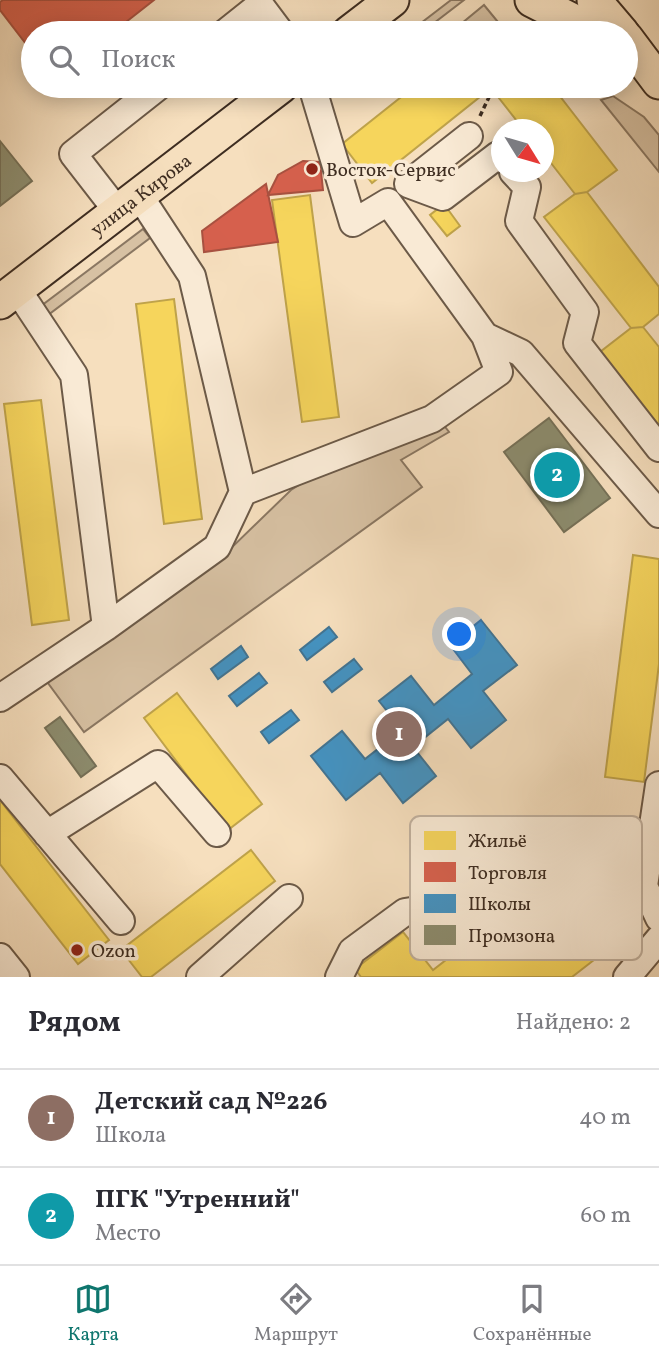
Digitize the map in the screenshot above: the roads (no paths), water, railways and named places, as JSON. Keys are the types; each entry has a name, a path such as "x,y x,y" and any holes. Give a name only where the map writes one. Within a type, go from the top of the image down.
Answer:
{"main road":[{"path":"365,21 392,0"},
{"path":"532,0 573,21"},
{"path":"594,0 611,21"},
{"name":"улица Кирова","path":"9,296 265,98"}],"street":[{"path":"240,21 260,5 272,21"},
{"path":"0,698 106,627 217,547 243,492 192,276 128,203 73,155 144,98"},
{"path":"316,98 353,223 388,202 469,136"},
{"path":"408,184 443,197 491,160"},
{"path":"522,182 527,187 519,221 585,312 577,343 659,448"},
{"path":"243,492 432,419 499,372 485,336 388,202"},
{"path":"9,296 54,342 74,375 106,627"},
{"path":"485,336 521,353 659,514"},
{"path":"47,834 158,764 217,834"},
{"path":"0,778 121,922"},
{"path":"659,785 644,886 659,918"},
{"path":"200,977 289,898"},
{"path":"340,977 352,951 405,912 410,911"},
{"path":"642,959 659,939"},
{"path":"0,957 16,977"},
{"path":"627,977 641,960"}],"place":[{"name":"Восток-Сервис","path":"312,169"},
{"name":"ПГК \"Утренний\"","path":"557,475"},
{"name":"Детский сад №226","path":"399,734"},
{"name":"Ozon","path":"77,950"}]}
